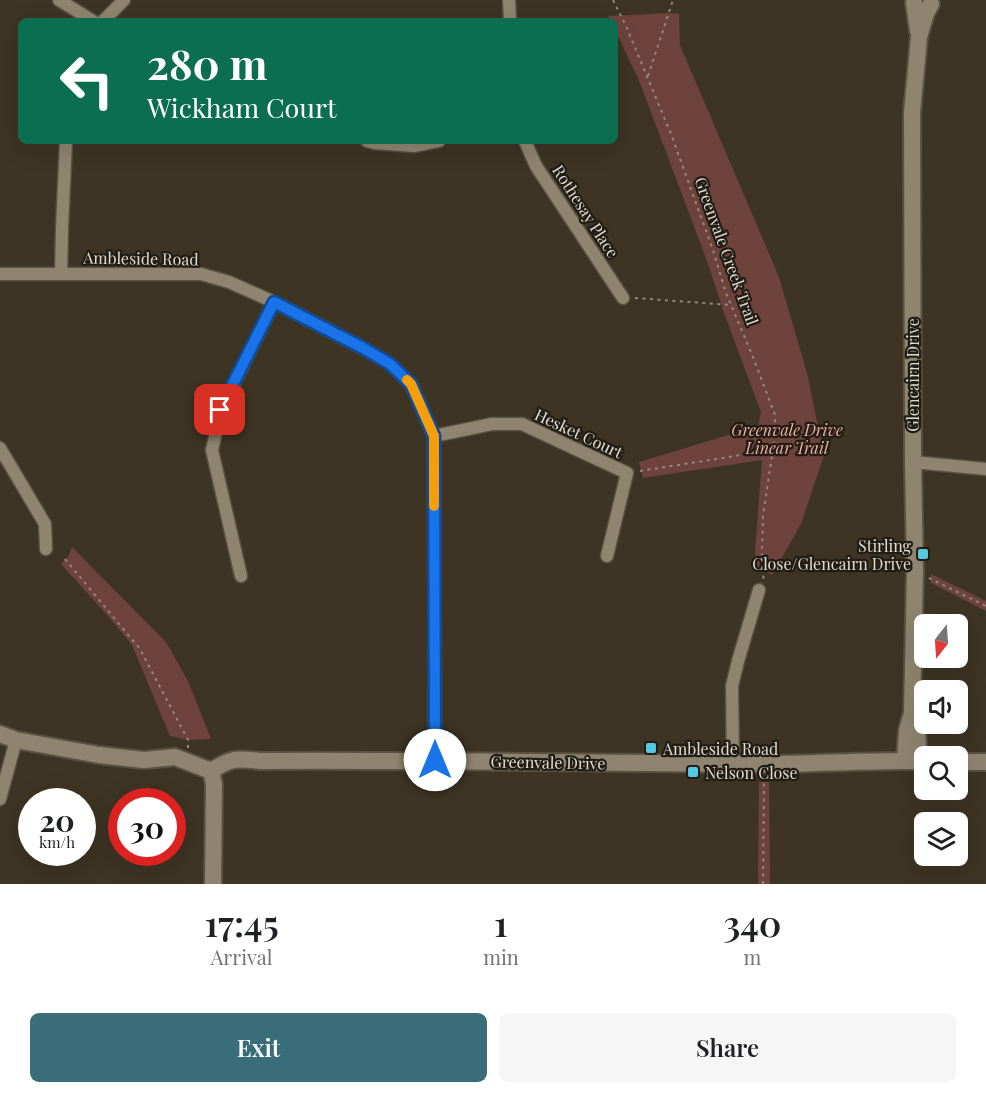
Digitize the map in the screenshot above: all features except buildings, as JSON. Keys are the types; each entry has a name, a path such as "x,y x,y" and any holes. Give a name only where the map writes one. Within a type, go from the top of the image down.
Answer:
{"street":[{"path":"59,0 88,18"},
{"path":"106,18 124,0"},
{"path":"509,0 510,18"},
{"name":"Glencairn Drive","path":"916,746 917,730 912,713 915,571 912,113 919,37 926,13 923,2"},
{"path":"61,274 66,144"},
{"path":"388,144 415,146 425,144"},
{"name":"Rothesay Place","path":"526,144 536,166 623,298"},
{"name":"Ambleside Road","path":"0,274 201,274 229,282 274,302 363,348 390,364 411,384 434,436 435,760"},
{"path":"241,576 212,450 220,410 274,302"},
{"name":"Hesket Court","path":"434,436 492,424 522,424 627,473 607,556"},
{"path":"0,448 45,524 46,549"},
{"path":"913,462 986,469"},
{"path":"733,764 732,686 759,590"},
{"path":"0,799 8,737 99,755 144,760 175,757 210,771 214,784 213,884"},
{"name":"Greenvale Drive","path":"210,771 224,762 239,759 733,764 914,761"},
{"path":"968,762 986,762"}],"path":[{"name":"Greenvale Creek Trail","path":"613,0 648,76 671,134 726,293 775,415 775,435 763,516 764,573 759,590"},
{"path":"648,76 673,0"},
{"path":"623,298 731,305"},
{"path":"627,473 773,450"},
{"path":"65,559 140,649 189,740 188,750"},
{"path":"915,571 986,606"},
{"path":"763,884 764,764"}],"green space":[{"name":"Greenvale Drive Linear Trail","path":"679,14 680,45 779,277 807,373 824,455 801,524 772,575 764,571 756,571 755,551 762,460 643,478 639,462 758,426 761,412 640,83 618,36 618,18 608,16"},
{"path":"72,547 166,642 188,681 211,739 188,740 170,736 132,645 61,564 68,557"},
{"path":"931,574 986,601 986,611 931,583"},
{"path":"759,782 769,782 770,884 758,884"}],"slow traffic":[{"path":"407,380 411,384 434,436 434,506"}],"place":[{"name":"Stirling Close/Glencairn Drive","path":"923,554"},
{"name":"Ambleside Road","path":"651,748"},
{"name":"Nelson Close","path":"693,772"}],"route":[{"path":"220,410 274,302 390,364 411,384 434,436 435,760"}]}
